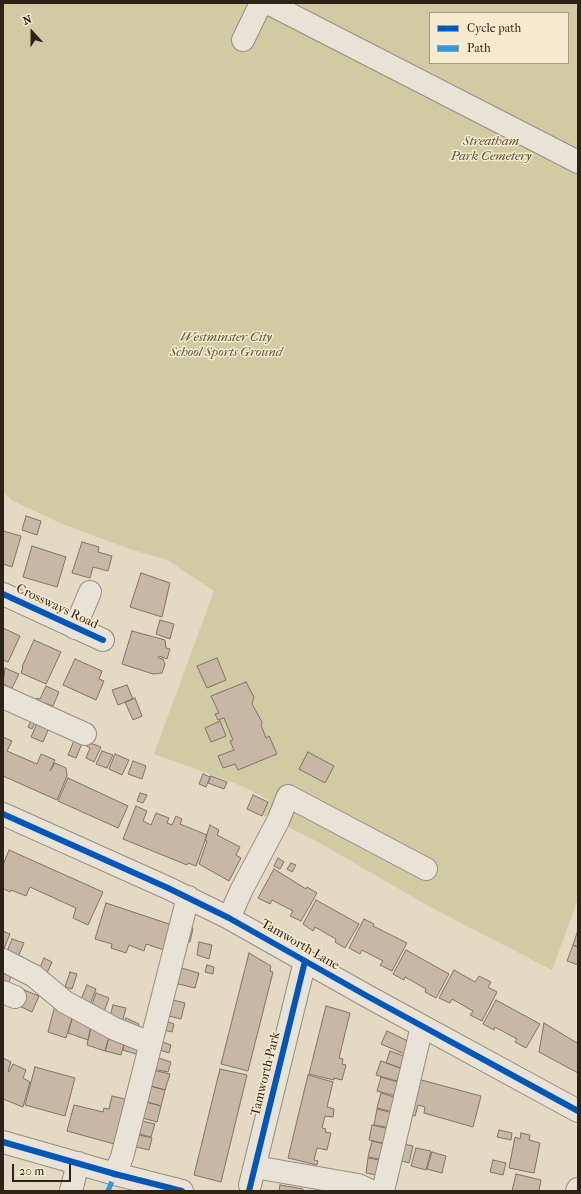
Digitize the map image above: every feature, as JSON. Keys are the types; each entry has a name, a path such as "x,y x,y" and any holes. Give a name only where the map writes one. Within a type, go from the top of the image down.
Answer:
{"street":[{"path":"243,40 261,3"},
{"path":"268,3 577,159"},
{"path":"75,628 90,592"},
{"name":"Crossways Road","path":"3,594 103,640"},
{"path":"3,697 85,734"},
{"path":"229,918 242,888 278,821 288,796 426,869"},
{"name":"Tamworth Lane","path":"3,814 188,897 229,918 578,1111"},
{"path":"115,1174 122,1157 188,897"},
{"path":"3,960 18,966 34,976 65,1002 115,1029 150,1043"},
{"name":"Tamworth Park","path":"250,1183 305,961"},
{"path":"383,1191 422,1026"},
{"path":"3,1142 115,1174 182,1191"},
{"path":"71,1191 78,1163"},
{"path":"250,1183 362,1189"}],"green space":[{"name":"Westminster City School Sports Ground","path":"3,3 578,3 578,899 552,970 432,908 311,838 263,815 269,800 237,784 154,754 214,591 167,560 130,549 62,524 11,500 3,492"}],"building":[{"path":"26,516 41,521 37,535 22,530"},
{"path":"3,531 21,536 12,567 3,564"},
{"path":"82,542 99,547 98,552 112,556 108,571 93,567 90,578 72,573"},
{"path":"32,546 66,557 57,587 23,577"},
{"path":"141,573 170,583 162,617 130,607"},
{"path":"160,620 174,624 170,639 156,634"},
{"path":"3,628 20,636 8,662 3,660"},
{"path":"132,631 165,640 166,648 170,649 167,659 159,656 158,658 163,659 165,664 162,673 153,674 122,664"},
{"path":"34,640 61,652 46,684 21,673 22,667"},
{"path":"217,658 226,680 207,688 197,666"},
{"path":"75,659 102,671 99,679 104,681 96,700 63,685"},
{"path":"5,668 19,674 12,688 3,684"},
{"path":"246,682 254,697 252,704 262,722 261,725 266,738 269,736 277,754 238,770 235,764 223,768 218,756 234,750 230,741 233,740 224,718 218,720 215,714 219,713 211,696"},
{"path":"127,685 133,699 118,705 112,690"},
{"path":"46,686 59,692 53,706 45,703 43,709 35,705 37,698 40,699"},
{"path":"135,698 142,716 133,720 125,702"},
{"path":"31,721 35,723 32,729 28,727"},
{"path":"38,721 50,726 43,742 31,737"},
{"path":"220,721 226,736 211,742 205,728"},
{"path":"3,737 12,741 7,751 37,764 41,754 55,760 50,771 55,763 66,768 67,776 57,800 3,776"},
{"path":"75,738 83,741 76,758 68,755"},
{"path":"90,743 101,747 94,762 86,758 90,748 83,744"},
{"path":"102,751 113,755 107,768 96,764"},
{"path":"308,752 334,766 325,783 299,769"},
{"path":"115,754 129,760 122,775 109,769"},
{"path":"133,761 146,766 142,779 128,774"},
{"path":"203,774 210,777 206,787 199,784"},
{"path":"211,776 227,782 224,789 208,783"},
{"path":"68,778 128,806 118,828 58,801"},
{"path":"140,793 147,795 143,803 137,801"},
{"path":"253,795 268,802 262,816 247,809"},
{"path":"136,806 147,811 143,821 151,825 156,813 169,818 167,823 172,825 176,816 182,819 180,824 207,835 196,866 188,863 187,865 123,839"},
{"path":"210,825 219,830 217,835 240,847 236,855 241,858 229,881 199,864 207,841 205,840"},
{"path":"9,850 103,892 88,925 73,918 76,908 30,887 26,896 11,890 10,892 4,889 3,891 3,865"},
{"path":"278,858 284,862 280,869 274,866"},
{"path":"291,863 296,865 292,872 287,869"},
{"path":"274,869 306,889 307,887 317,893 301,921 290,916 293,911 272,900 270,904 258,898"},
{"path":"316,900 359,924 345,948 335,942 336,939 315,927 313,931 303,924"},
{"path":"106,903 172,925 164,950 146,944 144,951 129,945 126,953 111,948 112,944 95,939"},
{"path":"364,919 374,924 373,926 407,943 392,971 380,965 383,961 362,950 360,954 349,948"},
{"path":"186,926 193,928 190,942 182,941"},
{"path":"578,930 578,947 573,945"},
{"path":"3,931 10,934 3,951"},
{"path":"12,939 24,943 17,959 6,954"},
{"path":"199,942 212,945 209,959 197,955"},
{"path":"573,945 578,947 578,965 567,961"},
{"path":"406,950 449,974 436,998 425,992 426,989 405,977 404,980 393,974"},
{"path":"249,953 271,966 270,971 273,972 248,1071 221,1064"},
{"path":"44,958 52,962 47,973 39,970"},
{"path":"207,965 214,967 213,974 205,972"},
{"path":"3,966 14,970 8,984 3,982"},
{"path":"178,967 199,973 195,988 174,983"},
{"path":"454,970 475,982 479,976 491,982 488,987 497,992 482,1021 470,1015 473,1011 452,999 450,1003 439,998"},
{"path":"70,972 77,974 72,989 65,987"},
{"path":"87,985 96,989 89,1007 79,1004"},
{"path":"24,990 39,996 32,1012 17,1005"},
{"path":"96,993 109,998 103,1015 90,1010"},
{"path":"169,999 185,1003 181,1019 165,1015"},
{"path":"496,1000 540,1024 526,1048 515,1042 517,1039 495,1027 494,1030 483,1024"},
{"path":"55,1005 74,1012 66,1038 48,1032"},
{"path":"113,1005 126,1008 122,1023 109,1020"},
{"path":"326,1006 350,1013 339,1058 343,1059 342,1064 346,1065 342,1080 334,1078 334,1080 309,1074"},
{"path":"74,1012 92,1022 88,1040 68,1033"},
{"path":"126,1018 139,1024 136,1033 122,1026"},
{"path":"163,1020 174,1024 172,1032 160,1029"},
{"path":"92,1022 110,1034 105,1051 87,1045"},
{"path":"544,1023 577,1043 578,1040 578,1073 539,1052"},
{"path":"387,1031 412,1043 407,1055 381,1044"},
{"path":"110,1034 125,1040 121,1055 105,1051"},
{"path":"125,1040 139,1045 139,1055 123,1050"},
{"path":"157,1040 171,1045 169,1053 154,1048"},
{"path":"390,1051 407,1057 403,1069 386,1063"},
{"path":"155,1057 171,1062 168,1072 153,1069"},
{"path":"3,1058 11,1062 9,1072 13,1064 26,1070 23,1078 30,1082 23,1107 3,1099"},
{"path":"381,1061 401,1068 397,1081 376,1075"},
{"path":"35,1067 75,1078 65,1116 25,1105"},
{"path":"220,1069 247,1075 221,1182 194,1175"},
{"path":"152,1070 170,1074 165,1090 147,1085"},
{"path":"308,1075 333,1082 327,1107 334,1109 333,1117 325,1116 322,1128 326,1129 325,1132 331,1133 327,1150 317,1148 314,1160 318,1161 317,1165 288,1158"},
{"path":"381,1077 401,1083 396,1096 377,1091"},
{"path":"414,1078 481,1096 473,1127 424,1113 425,1107 418,1105 415,1116 406,1114"},
{"path":"147,1085 165,1090 161,1106 143,1101"},
{"path":"381,1093 397,1098 393,1112 377,1108"},
{"path":"112,1096 129,1100 118,1145 67,1131 74,1105 103,1112 104,1108 109,1109"},
{"path":"143,1101 161,1106 157,1122 139,1117"},
{"path":"377,1109 393,1113 390,1128 374,1125"},
{"path":"138,1120 155,1124 151,1137 135,1133"},
{"path":"372,1125 390,1129 387,1144 369,1140"},
{"path":"499,1130 512,1133 511,1140 497,1137"},
{"path":"521,1133 530,1135 529,1140 540,1143 534,1173 509,1168 515,1137 520,1139"},
{"path":"135,1134 152,1138 149,1150 132,1146"},
{"path":"372,1141 389,1145 386,1160 368,1157"},
{"path":"399,1143 413,1146 409,1163 395,1159"},
{"path":"416,1148 431,1151 426,1170 411,1166"},
{"path":"432,1152 446,1156 442,1173 427,1169"},
{"path":"368,1158 385,1161 382,1176 366,1173"},
{"path":"493,1160 506,1163 503,1175 490,1172"},
{"path":"516,1174 541,1180 539,1191 512,1191"},
{"path":"280,1185 303,1189 303,1191 279,1191"}],"marked path":[{"path":"108,1191 115,1174"}],"cycle path":[{"path":"3,594 103,640"},
{"path":"3,814 168,888 229,918 367,996 578,1111"},
{"path":"249,1191 305,961"},
{"path":"3,1142 115,1174 182,1191"}],"park label":[{"name":"Streatham Park Cemetery","path":"491,150"}]}
